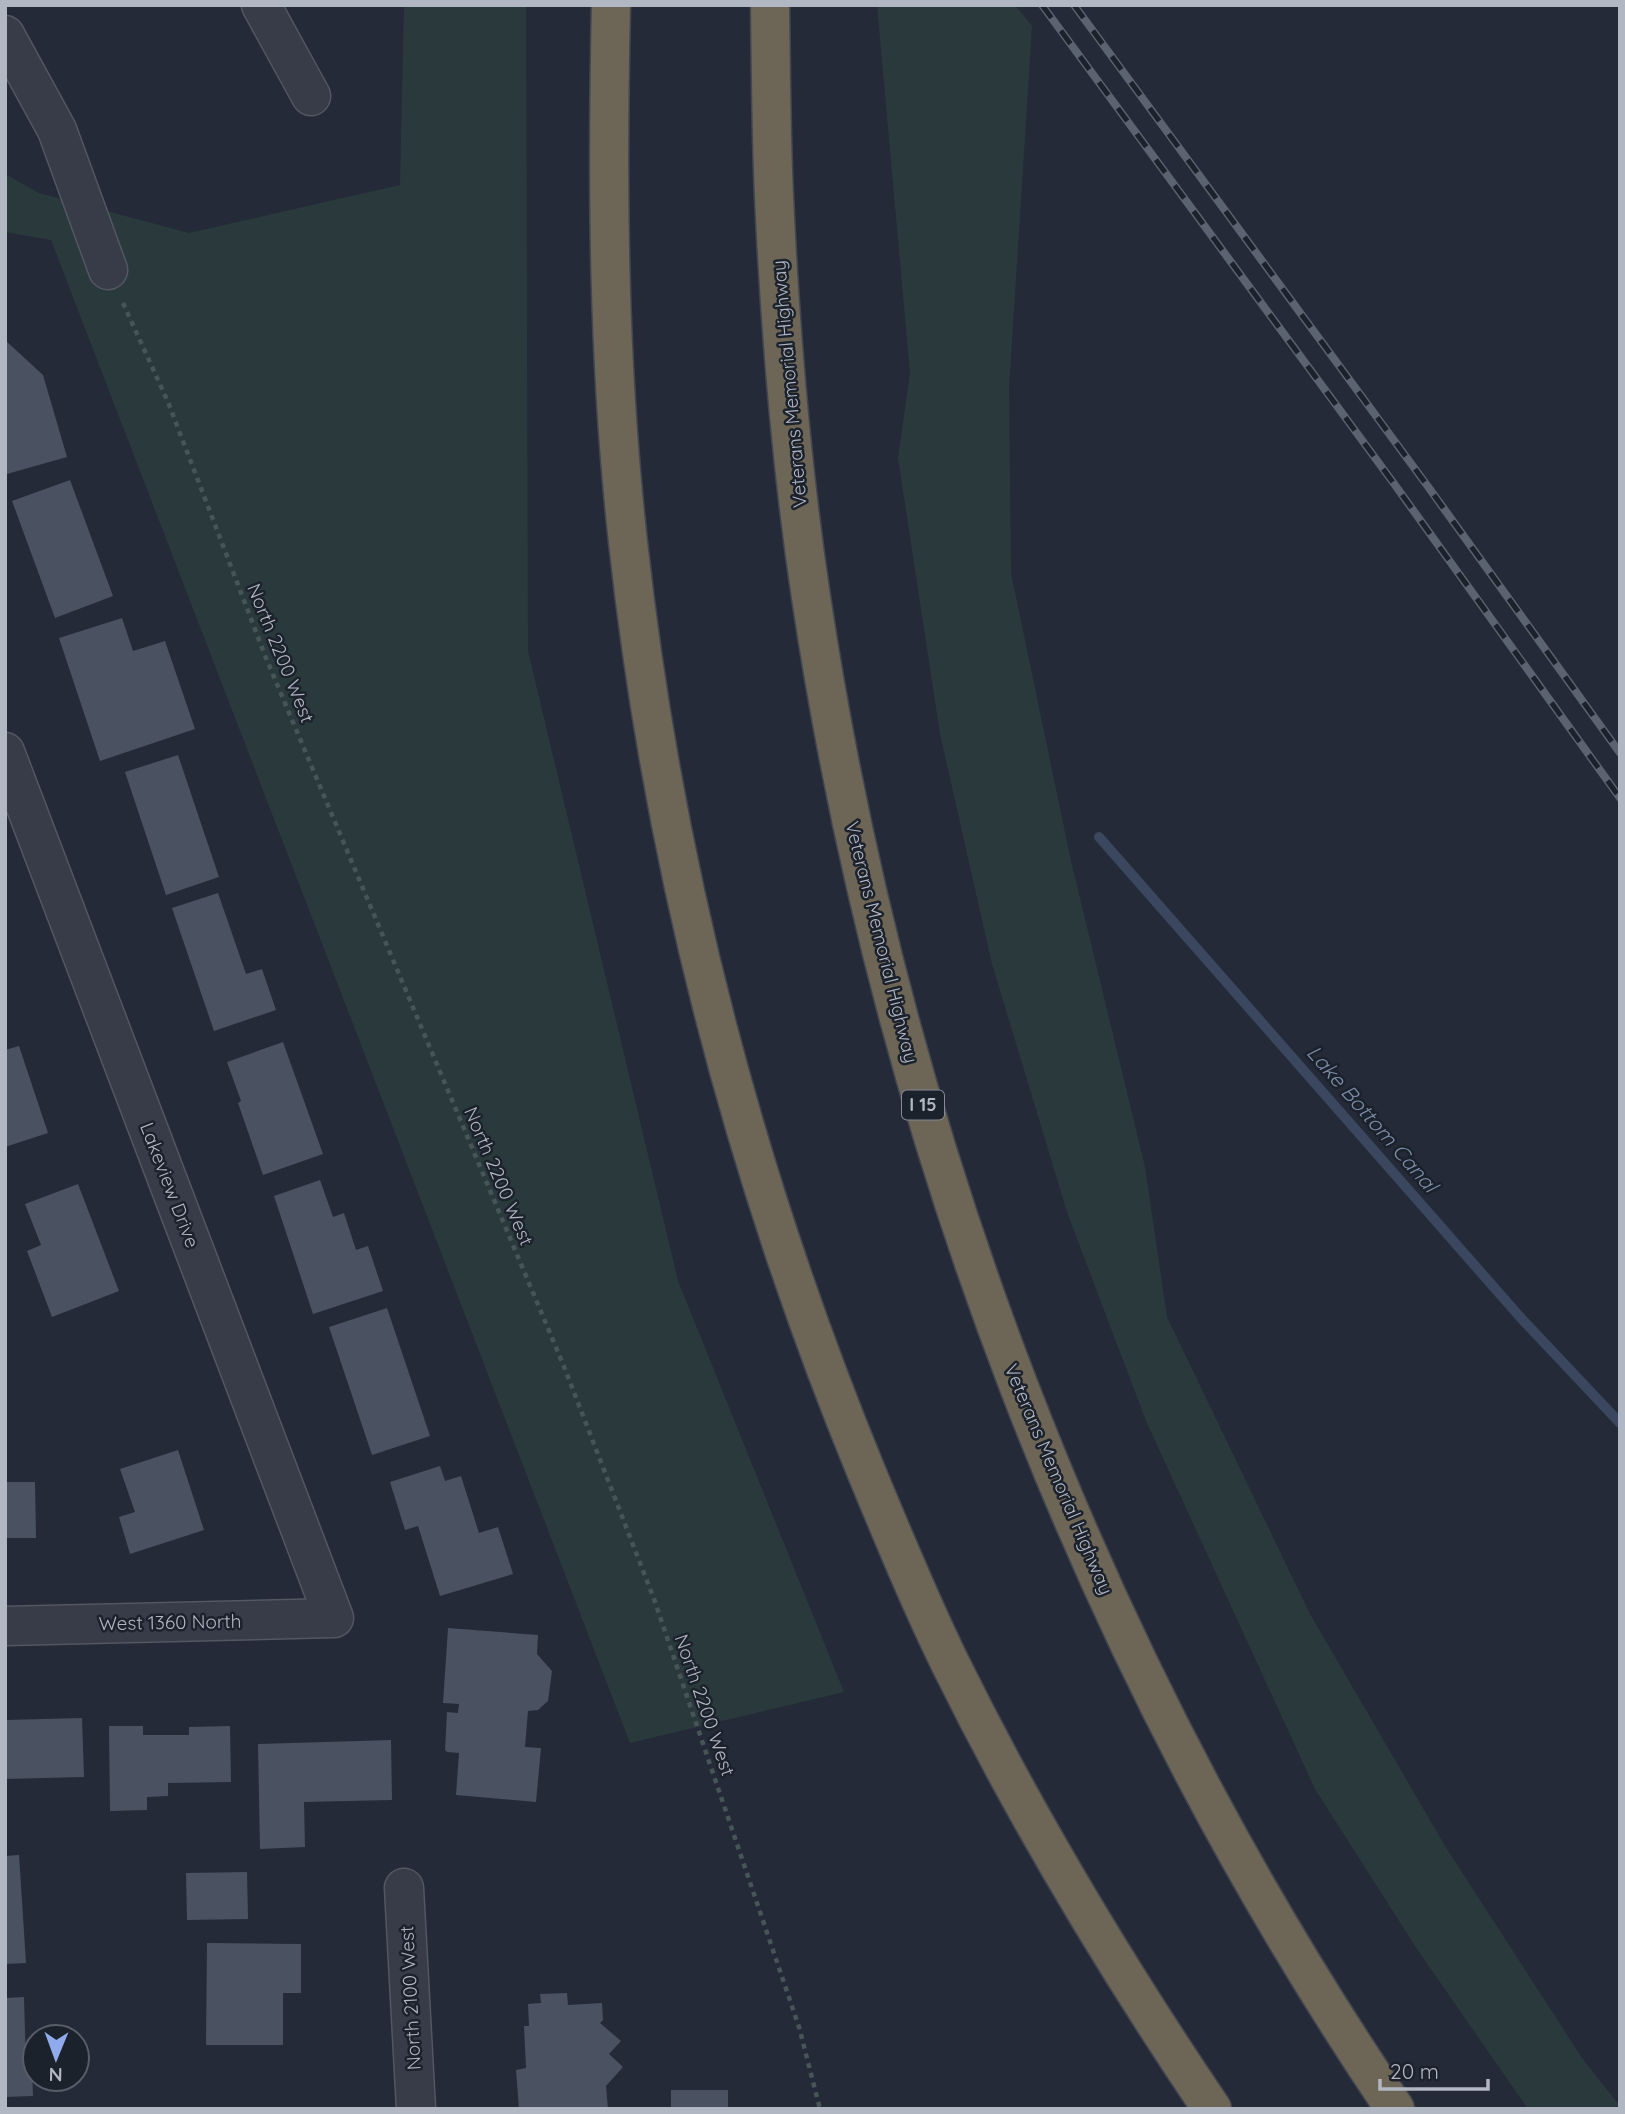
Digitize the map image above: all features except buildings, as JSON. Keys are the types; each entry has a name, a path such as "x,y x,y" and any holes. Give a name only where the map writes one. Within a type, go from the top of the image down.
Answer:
{"highway":[{"path":"611,5 610,288 614,380 635,608 663,782 705,980 737,1100 765,1198 840,1408 887,1523 951,1666 1040,1833 1127,1980 1212,2109"},
{"name":"Veterans Memorial Highway","path":"770,5 773,192 782,328 794,464 810,595 858,855 916,1080 972,1261 1014,1373 1089,1556 1127,1640 1176,1740 1264,1902 1395,2109"}],"street":[{"path":"261,5 311,96"},
{"path":"5,34 57,130 108,270"},
{"name":"Lakeview Drive","path":"5,752 334,1618"},
{"name":"West 1360 North","path":"5,1626 334,1618"},
{"name":"North 2100 West","path":"404,1888 416,2109"}],"path":[{"name":"North 2200 West","path":"108,270 168,402 267,658 562,1364 649,1586 799,2027 821,2109"}],"shaded area":[{"path":"404,5 526,5 528,651 678,1281 844,1692 630,1743 51,240 5,232 5,174 39,193 189,233 400,185"},
{"path":"877,5 1015,5 1032,26 1009,388 1011,573 1071,861 1145,1167 1167,1317 1310,1614 1445,1846 1582,2058 1620,2109 1528,2109 1417,1949 1315,1789 1146,1421 1067,1212 992,964 940,734 898,458 910,373"}],"waterway":[{"name":"Lake Bottom Canal","path":"1099,837 1520,1317 1620,1423"}],"railway":[{"path":"1042,5 1395,485 1620,798"},
{"path":"1074,5 1620,753"}]}
